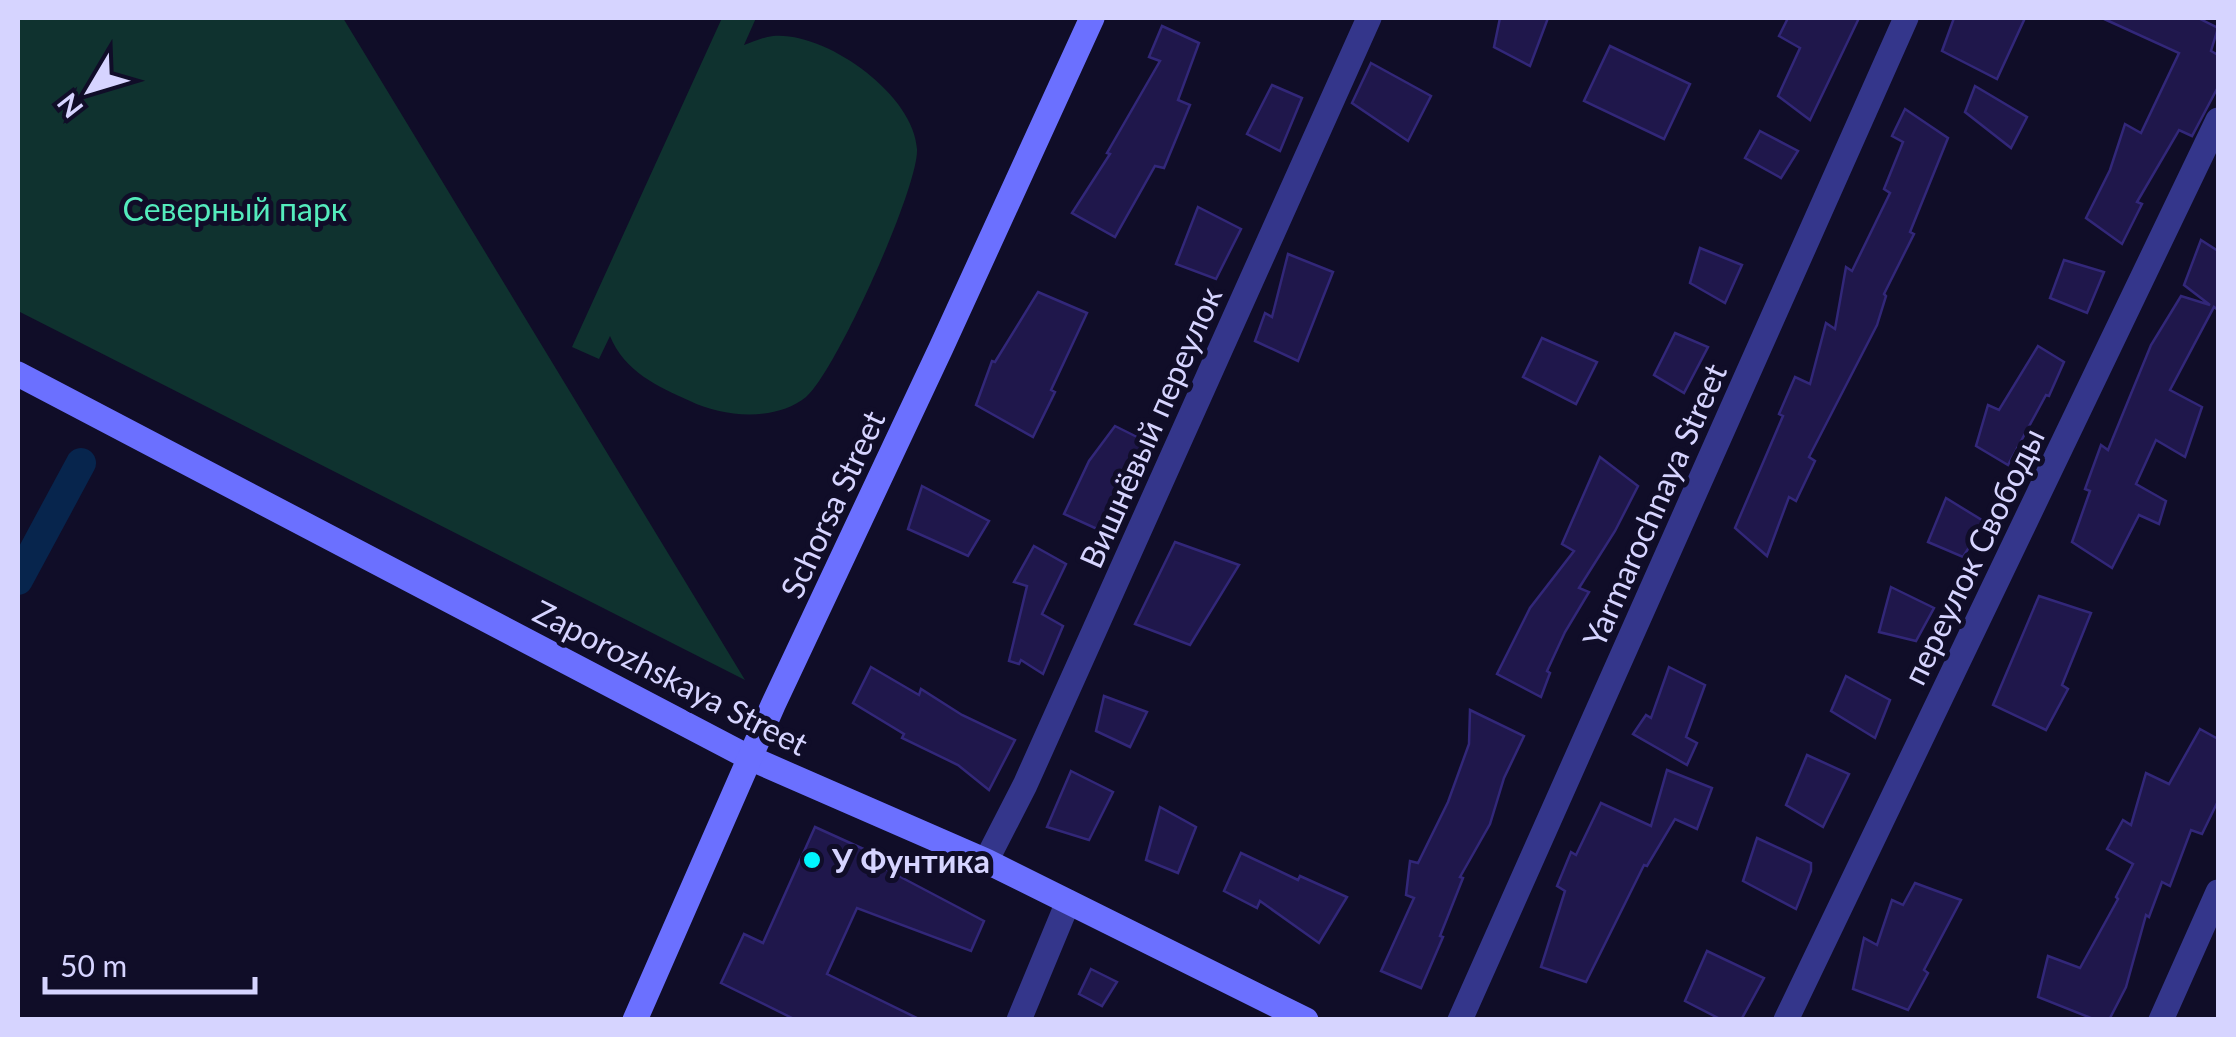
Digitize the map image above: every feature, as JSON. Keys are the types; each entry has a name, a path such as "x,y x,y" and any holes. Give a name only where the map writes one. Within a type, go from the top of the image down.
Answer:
{"street":[{"name":"Schorsa Street","path":"634,1020 750,758 1092,18"},
{"name":"Вишнёвый переулок","path":"986,861 1026,785 1369,18"},
{"name":"Yarmarochnaya Street","path":"1460,1020 1906,18"},
{"name":"переулок Свободы","path":"1786,1020 2218,120"},
{"name":"Zaporozhskaya Street","path":"18,374 750,758 986,861 1306,1020"},
{"path":"2161,1020 2218,892"},
{"path":"1019,1020 1068,902"}],"green space":[{"name":"Северный парк","path":"18,18 343,18 745,680 18,311"},
{"path":"722,18 756,18 744,45 769,37 794,37 841,55 884,88 901,107 917,149 905,200 890,238 836,353 806,397 764,413 718,411 666,390 633,368 610,336 599,359 572,347"}],"building":[{"path":"1500,18 1548,18 1530,66 1494,47"},
{"path":"1788,18 1859,18 1810,120 1778,96 1800,48 1779,36"},
{"path":"1954,18 2025,18 1997,79 1942,51"},
{"path":"2102,18 2198,18 2218,28 2211,51 2218,55 2218,87 2192,136 2179,130 2137,202 2142,204 2122,244 2086,218 2110,170 2125,124 2141,133 2179,53"},
{"path":"1162,26 1199,43 1178,100 1190,105 1164,168 1155,166 1115,237 1072,213 1110,154 1107,153 1160,61 1149,57"},
{"path":"1610,46 1690,84 1664,139 1584,101"},
{"path":"1371,63 1431,96 1408,141 1352,103"},
{"path":"1272,85 1302,98 1280,151 1247,134"},
{"path":"1975,86 2027,117 2011,148 1965,112"},
{"path":"1905,109 1948,138 1910,232 1914,234 1884,294 1877,325 1809,457 1815,461 1796,501 1789,497 1767,556 1735,528 1783,416 1779,414 1795,377 1810,384 1826,323 1835,329 1846,267 1852,271 1890,193 1884,189 1903,142 1892,136"},
{"path":"1760,131 1798,151 1781,178 1745,158"},
{"path":"1198,207 1241,229 1216,279 1176,264"},
{"path":"2201,240 2218,251 2218,310 2214,307 2170,390 2202,407 2185,457 2156,440 2136,484 2166,501 2159,524 2139,515 2112,568 2072,542 2090,491 2085,489 2101,445 2108,450 2151,345 2181,296 2210,305 2184,285"},
{"path":"1700,248 1742,265 1725,303 1690,283"},
{"path":"1288,254 1333,272 1298,361 1255,341 1265,313 1272,317"},
{"path":"2064,260 2104,272 2087,313 2050,298"},
{"path":"1038,292 1087,313 1033,437 976,405 992,361 995,362"},
{"path":"1675,333 1708,347 1684,393 1654,375"},
{"path":"1542,338 1597,362 1576,404 1523,377"},
{"path":"2038,346 2064,362 2049,396 2046,395 2008,465 1976,446 1988,405 1999,410"},
{"path":"1115,426 1151,444 1106,533 1064,514 1089,461"},
{"path":"1600,457 1638,486 1579,588 1589,592 1547,671 1550,673 1541,697 1497,674 1530,608 1574,551 1562,544"},
{"path":"922,486 989,521 968,556 908,529"},
{"path":"1946,498 1985,522 1963,557 1928,542"},
{"path":"1175,542 1239,565 1190,645 1135,624"},
{"path":"1034,546 1066,564 1042,614 1063,626 1043,674 1021,660 1019,664 1009,661 1027,586 1014,582"},
{"path":"1891,587 1934,608 1916,641 1879,632"},
{"path":"2039,596 2091,613 2062,685 2068,689 2046,730 1993,705"},
{"path":"871,667 919,695 921,689 962,715 1015,740 989,790 958,765 902,738 904,734 853,703"},
{"path":"1669,667 1705,685 1686,737 1697,743 1687,765 1633,734 1646,715 1651,718"},
{"path":"1846,676 1890,700 1875,738 1831,711"},
{"path":"1104,696 1147,712 1130,747 1096,731"},
{"path":"1470,710 1524,736 1504,778 1490,824 1460,877 1463,878 1440,936 1443,937 1421,988 1381,971 1414,898 1406,895 1410,861 1418,863 1448,802 1469,744"},
{"path":"2200,729 2218,739 2218,801 2202,834 2191,830 2170,886 2162,882 2149,917 2146,915 2126,987 2109,1020 2096,1020 2038,997 2048,956 2080,968 2118,899 2133,864 2107,849 2123,820 2131,825 2146,773 2169,784"},
{"path":"1807,755 1849,774 1823,827 1786,805"},
{"path":"1667,770 1712,788 1697,829 1675,819 1647,866 1644,865 1586,982 1541,967 1565,891 1557,886 1571,852 1576,855 1601,803 1651,826"},
{"path":"1071,771 1113,792 1089,840 1047,827"},
{"path":"1160,807 1196,827 1178,873 1146,860"},
{"path":"815,827 879,856 876,864 984,921 971,951 857,908 827,974 921,1020 796,1020 721,983 744,934 763,943"},
{"path":"1757,838 1811,863 1796,909 1743,881"},
{"path":"1241,853 1298,880 1300,876 1347,897 1319,943 1260,901 1257,908 1224,891"},
{"path":"1915,883 1961,900 1908,1010 1853,989 1864,938 1877,945 1892,900 1903,905"},
{"path":"1707,951 1764,978 1741,1020 1722,1020 1685,1001"},
{"path":"1091,969 1117,982 1102,1006 1079,994"}],"waterway":[{"path":"18,580 81,463"}],"place":[{"name":"У Фунтика","path":"812,860"}]}
